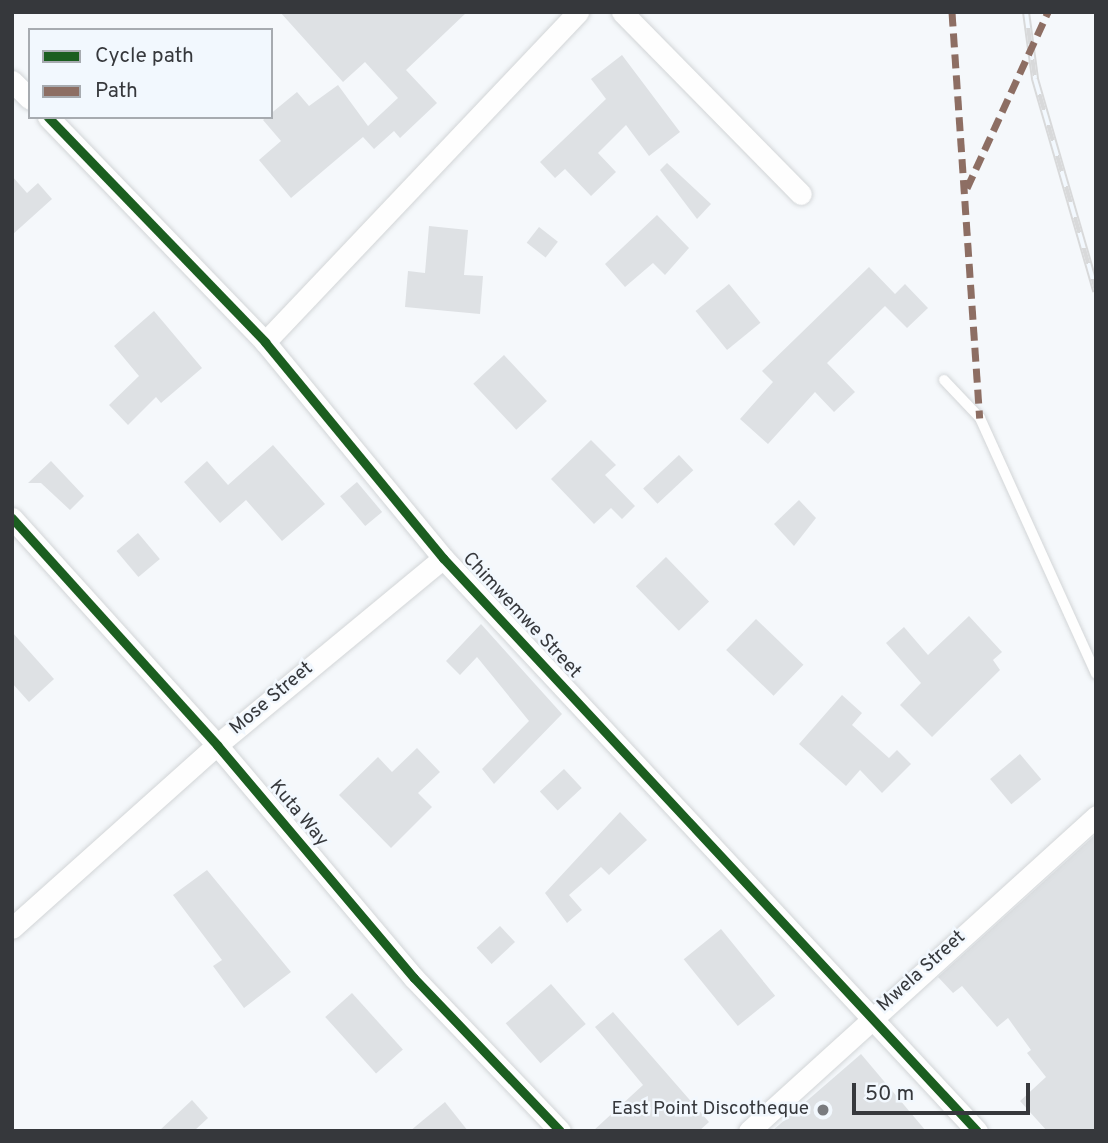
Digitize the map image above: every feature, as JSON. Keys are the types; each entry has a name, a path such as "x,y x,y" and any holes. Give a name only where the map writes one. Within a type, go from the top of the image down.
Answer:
{"street":[{"path":"265,342 578,12"},
{"path":"622,12 801,194"},
{"name":"Chimwemwe Street","path":"50,119 265,342 443,558 977,1131"},
{"name":"Kuta Way","path":"12,518 217,745 414,978 560,1131"},
{"name":"Mose Street","path":"12,928 217,745 443,558"},
{"name":"Mwela Street","path":"749,1131 1096,816"}],"lane":[{"path":"944,380 980,418 1096,674"}],"building":[{"path":"280,12 467,12 406,70 437,103 400,138 394,131 374,149 363,137 291,198 259,160 281,141 263,120 273,119 273,112 297,92 309,106 338,85 368,126 398,98 365,62 343,82"},
{"path":"622,55 680,132 649,156 626,125 598,153 616,172 591,196 565,169 555,178 540,162 606,99 591,79"},
{"path":"667,163 711,204 697,219 660,170"},
{"path":"12,176 27,193 38,183 52,199 12,235"},
{"path":"657,215 689,248 665,275 653,263 625,287 605,264"},
{"path":"429,226 468,230 464,275 483,276 480,314 405,307 408,271 425,273"},
{"path":"539,227 558,242 546,258 527,243"},
{"path":"869,267 895,294 905,284 928,308 907,328 885,306 827,363 855,392 834,412 815,392 768,444 740,419 773,382 762,371"},
{"path":"729,284 760,323 727,350 696,311"},
{"path":"154,311 202,368 161,403 156,397 128,425 109,405 139,376 114,346"},
{"path":"504,355 547,401 516,430 473,384"},
{"path":"591,440 616,465 605,475 635,506 622,519 611,508 594,524 551,479"},
{"path":"273,445 325,504 282,541 246,500 220,523 184,482 207,461 228,485"},
{"path":"679,455 693,470 657,504 643,488"},
{"path":"51,461 84,496 70,510 41,483 28,483"},
{"path":"357,482 382,512 365,526 340,496"},
{"path":"799,500 816,518 794,546 774,524"},
{"path":"138,533 160,559 138,577 117,551"},
{"path":"666,557 709,602 679,631 636,586"},
{"path":"969,616 1002,652 993,660 1000,670 932,737 900,705 921,683 886,643 904,627 928,655"},
{"path":"756,619 803,665 774,696 726,650"},
{"path":"481,624 562,714 494,784 482,769 529,721 477,657 460,675 446,661"},
{"path":"12,632 54,679 29,702 12,683"},
{"path":"842,695 862,713 852,725 889,758 897,750 911,764 882,793 860,770 846,786 799,744"},
{"path":"417,748 440,772 418,793 432,807 391,848 339,795 378,757 392,772"},
{"path":"1020,754 1041,779 1011,804 990,779"},
{"path":"564,769 582,788 558,811 540,792"},
{"path":"620,812 647,840 609,875 601,867 569,895 582,910 567,923 545,893"},
{"path":"1096,834 1096,1131 1047,1131 1020,1101 1046,1077 1027,1053 1031,1050 1008,1018 997,1027 962,986 953,993 938,977"},
{"path":"207,870 291,972 244,1008 213,966 222,960 173,895"},
{"path":"500,926 515,942 492,964 477,948"},
{"path":"721,929 775,996 738,1026 684,959"},
{"path":"551,984 586,1024 540,1063 506,1023"},
{"path":"352,993 403,1049 376,1074 325,1017"},
{"path":"613,1012 709,1122 699,1131 593,1131 643,1085 595,1027"},
{"path":"861,1054 926,1131 772,1131"},
{"path":"192,1100 208,1118 194,1131 159,1131"},
{"path":"445,1102 468,1131 410,1131"}],"railway":[{"path":"1026,12 1035,79 1096,291"}],"marked path":[{"path":"952,12 980,418"},
{"path":"967,188 1048,12"}],"cycle path":[{"path":"50,119 265,342 443,558 977,1131"},
{"path":"12,518 217,745 414,978 560,1131"}],"place":[{"name":"East Point Discotheque","path":"823,1110"}]}
